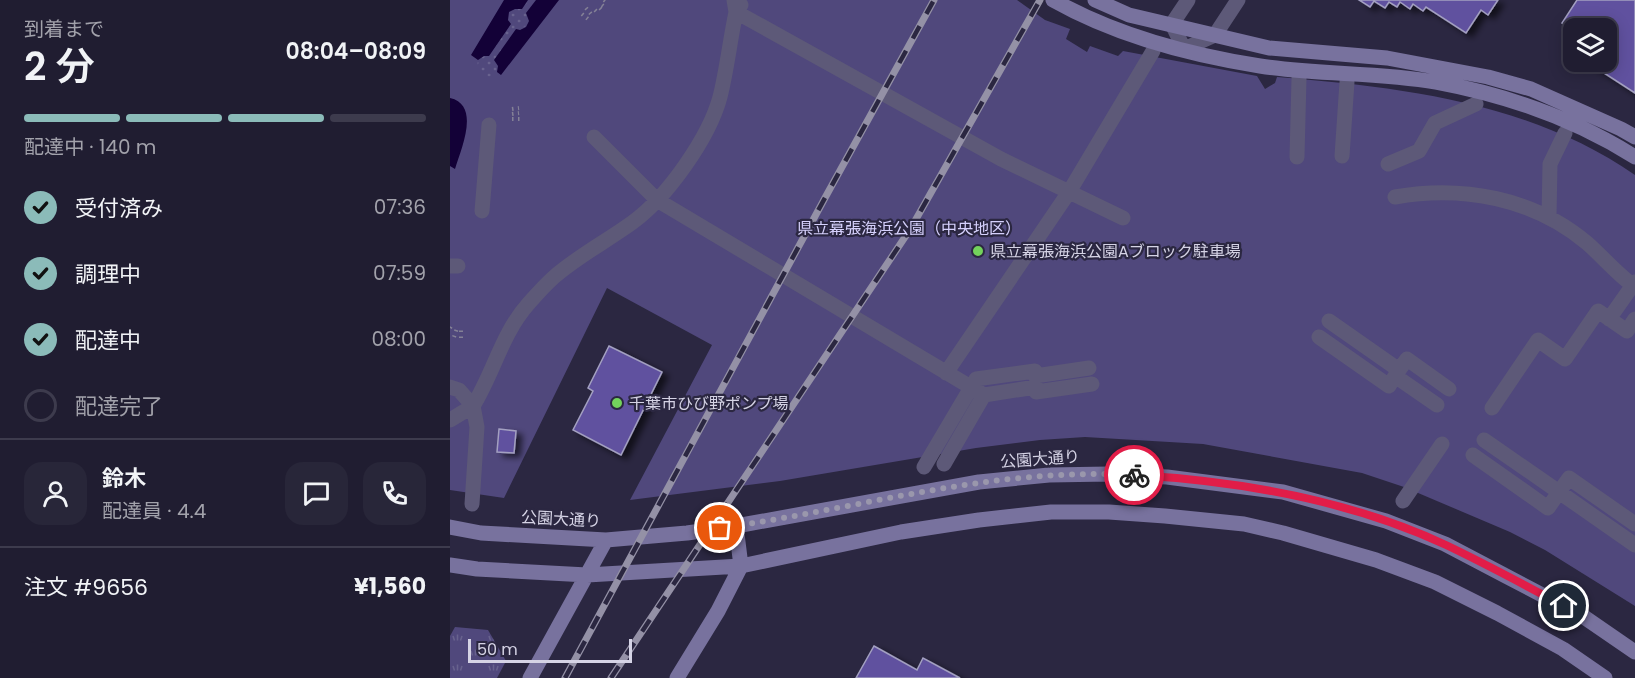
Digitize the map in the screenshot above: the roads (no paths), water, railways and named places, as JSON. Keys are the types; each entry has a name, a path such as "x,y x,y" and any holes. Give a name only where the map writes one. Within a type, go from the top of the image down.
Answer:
{"street":[{"path":"1053,0 1096,21 1184,49 1262,66 1386,76 1435,82 1484,92 1526,105 1568,122 1616,145 1635,157"},
{"path":"1095,0 1129,15 1269,48 1387,58 1488,77 1531,89 1612,124 1635,138"},
{"path":"1172,24 1188,0"},
{"path":"1184,49 1215,35 1238,0"},
{"path":"450,420 473,406 485,386 490,369 510,328 529,303 554,276 635,221 657,200 692,155 707,130 719,99 738,4 1001,159 1123,218"},
{"path":"1172,24 1184,49"},
{"path":"946,373 1069,192 1152,51"},
{"path":"1297,157 1299,78"},
{"path":"1342,156 1347,82"},
{"path":"1388,164 1419,151 1435,123 1476,104"},
{"path":"482,211 489,125"},
{"path":"1549,217 1550,164 1565,133"},
{"path":"594,137 657,200 977,391 1035,382 1089,368"},
{"path":"1395,197 1418,193 1474,194 1525,207 1549,217 1586,242 1634,284 1609,319"},
{"path":"1492,408 1538,340 1565,359 1598,310 1627,331 1635,319"},
{"path":"1329,321 1358,341 1437,405"},
{"path":"1319,337 1389,386 1407,359 1449,389"},
{"path":"1348,357 1358,341"},
{"path":"1035,382 1036,392 1092,384"},
{"path":"450,387 459,390 473,406 477,427 472,504"},
{"path":"944,464 977,391"},
{"path":"924,467 977,391"},
{"path":"1484,440 1635,545"},
{"path":"1403,501 1442,444"},
{"path":"1473,455 1548,508 1569,478 1630,520 1615,531"},
{"path":"1500,474 1511,458"},
{"name":"公園大通り","path":"450,527 481,533 606,540 736,526 979,482 1049,475 1109,474 1167,477 1283,492 1386,521 1445,544 1584,617 1635,652"},
{"path":"450,565 477,569 587,574 741,566 902,532 1051,512 1109,512 1244,524 1376,560 1435,582 1563,649 1605,678"},
{"path":"677,678 718,611 741,566 736,526"},
{"path":"530,678 606,540"}],"railway":[{"path":"565,678 934,0"},
{"path":"611,678 911,228 1040,0"}],"place":[{"name":"県立幕張海浜公園Aブロック駐車場","path":"978,251"},
{"name":"千葉市ひび野ポンプ場","path":"617,403"}],"park label":[{"name":"県立幕張海浜公園（中央地区）","path":"909,228"}]}
